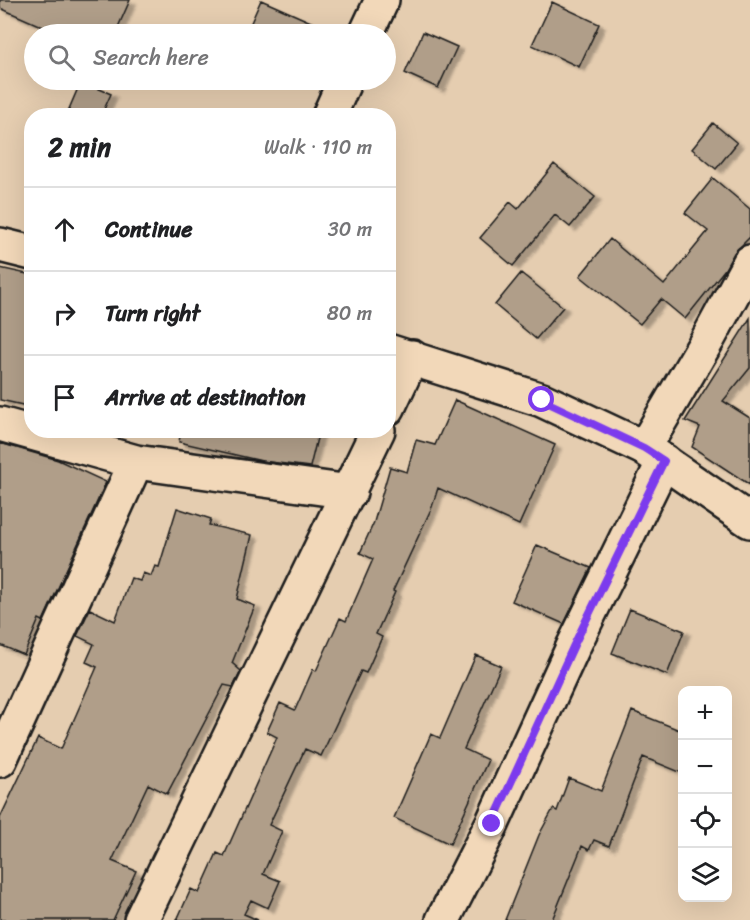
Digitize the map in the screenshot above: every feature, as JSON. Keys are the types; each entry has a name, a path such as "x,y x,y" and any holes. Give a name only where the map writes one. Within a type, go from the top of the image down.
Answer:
{"street":[{"path":"371,24 382,0"},
{"path":"332,108 340,90"},
{"path":"0,245 24,252"},
{"path":"443,920 492,824 574,645 654,454 708,339 750,262"},
{"path":"396,372 400,354 542,400 654,454 750,521"},
{"path":"0,424 24,431"},
{"path":"50,438 136,462 350,492"},
{"path":"141,920 374,438"},
{"path":"0,760 136,462"}],"building":[{"path":"0,0 130,0 119,24 36,24 0,8"},
{"path":"261,0 315,24 250,24"},
{"path":"552,2 599,24 579,67 532,45"},
{"path":"423,32 457,47 438,88 405,73"},
{"path":"77,90 102,90 111,94 105,108 69,108"},
{"path":"713,123 737,143 716,169 692,149"},
{"path":"554,164 595,197 570,227 555,215 513,266 480,238 510,202 518,209"},
{"path":"713,178 750,209 750,237 734,253 725,269 685,319 661,299 640,324 580,276 610,239 664,285 708,231 685,213"},
{"path":"0,268 24,273 24,405 0,400"},
{"path":"521,273 563,307 536,339 495,305"},
{"path":"750,318 750,368 723,401 750,418 750,485 692,447 700,427 685,421"},
{"path":"455,400 555,445 519,525 438,488 432,507 376,634 382,637 366,673 361,671 321,756 305,749 269,825 282,831 263,874 280,881 268,908 251,900 244,914 258,920 177,920 191,889 199,893 217,853 224,856 277,737 267,732 280,703 295,710 313,669 316,671 340,618 346,621 373,559 360,553 374,522 390,467 407,472 416,440 435,445"},
{"path":"180,438 317,438 310,467 262,461 179,442"},
{"path":"0,443 58,460 106,482 43,621 39,619 24,655 0,645"},
{"path":"177,508 211,519 209,525 252,535 237,599 255,606 232,663 241,671 233,687 224,685 167,794 148,784 112,861 136,871 113,920 0,920 0,818 38,738 61,749 97,667 86,662 94,644 77,636 90,609 115,621 131,578 140,581 143,573 151,576 155,566 159,567"},
{"path":"537,545 591,568 564,624 512,601"},
{"path":"630,609 684,631 667,675 612,653"},
{"path":"476,655 501,666 464,749 488,760 450,844 394,818 431,734 440,738"},
{"path":"632,711 678,729 678,771 643,757 609,846 594,840 589,850 582,846 552,920 505,920 539,835 553,809 557,811 569,778 601,791"}],"route":[{"path":"492,824 574,645 664,461 644,448 542,400"}]}
